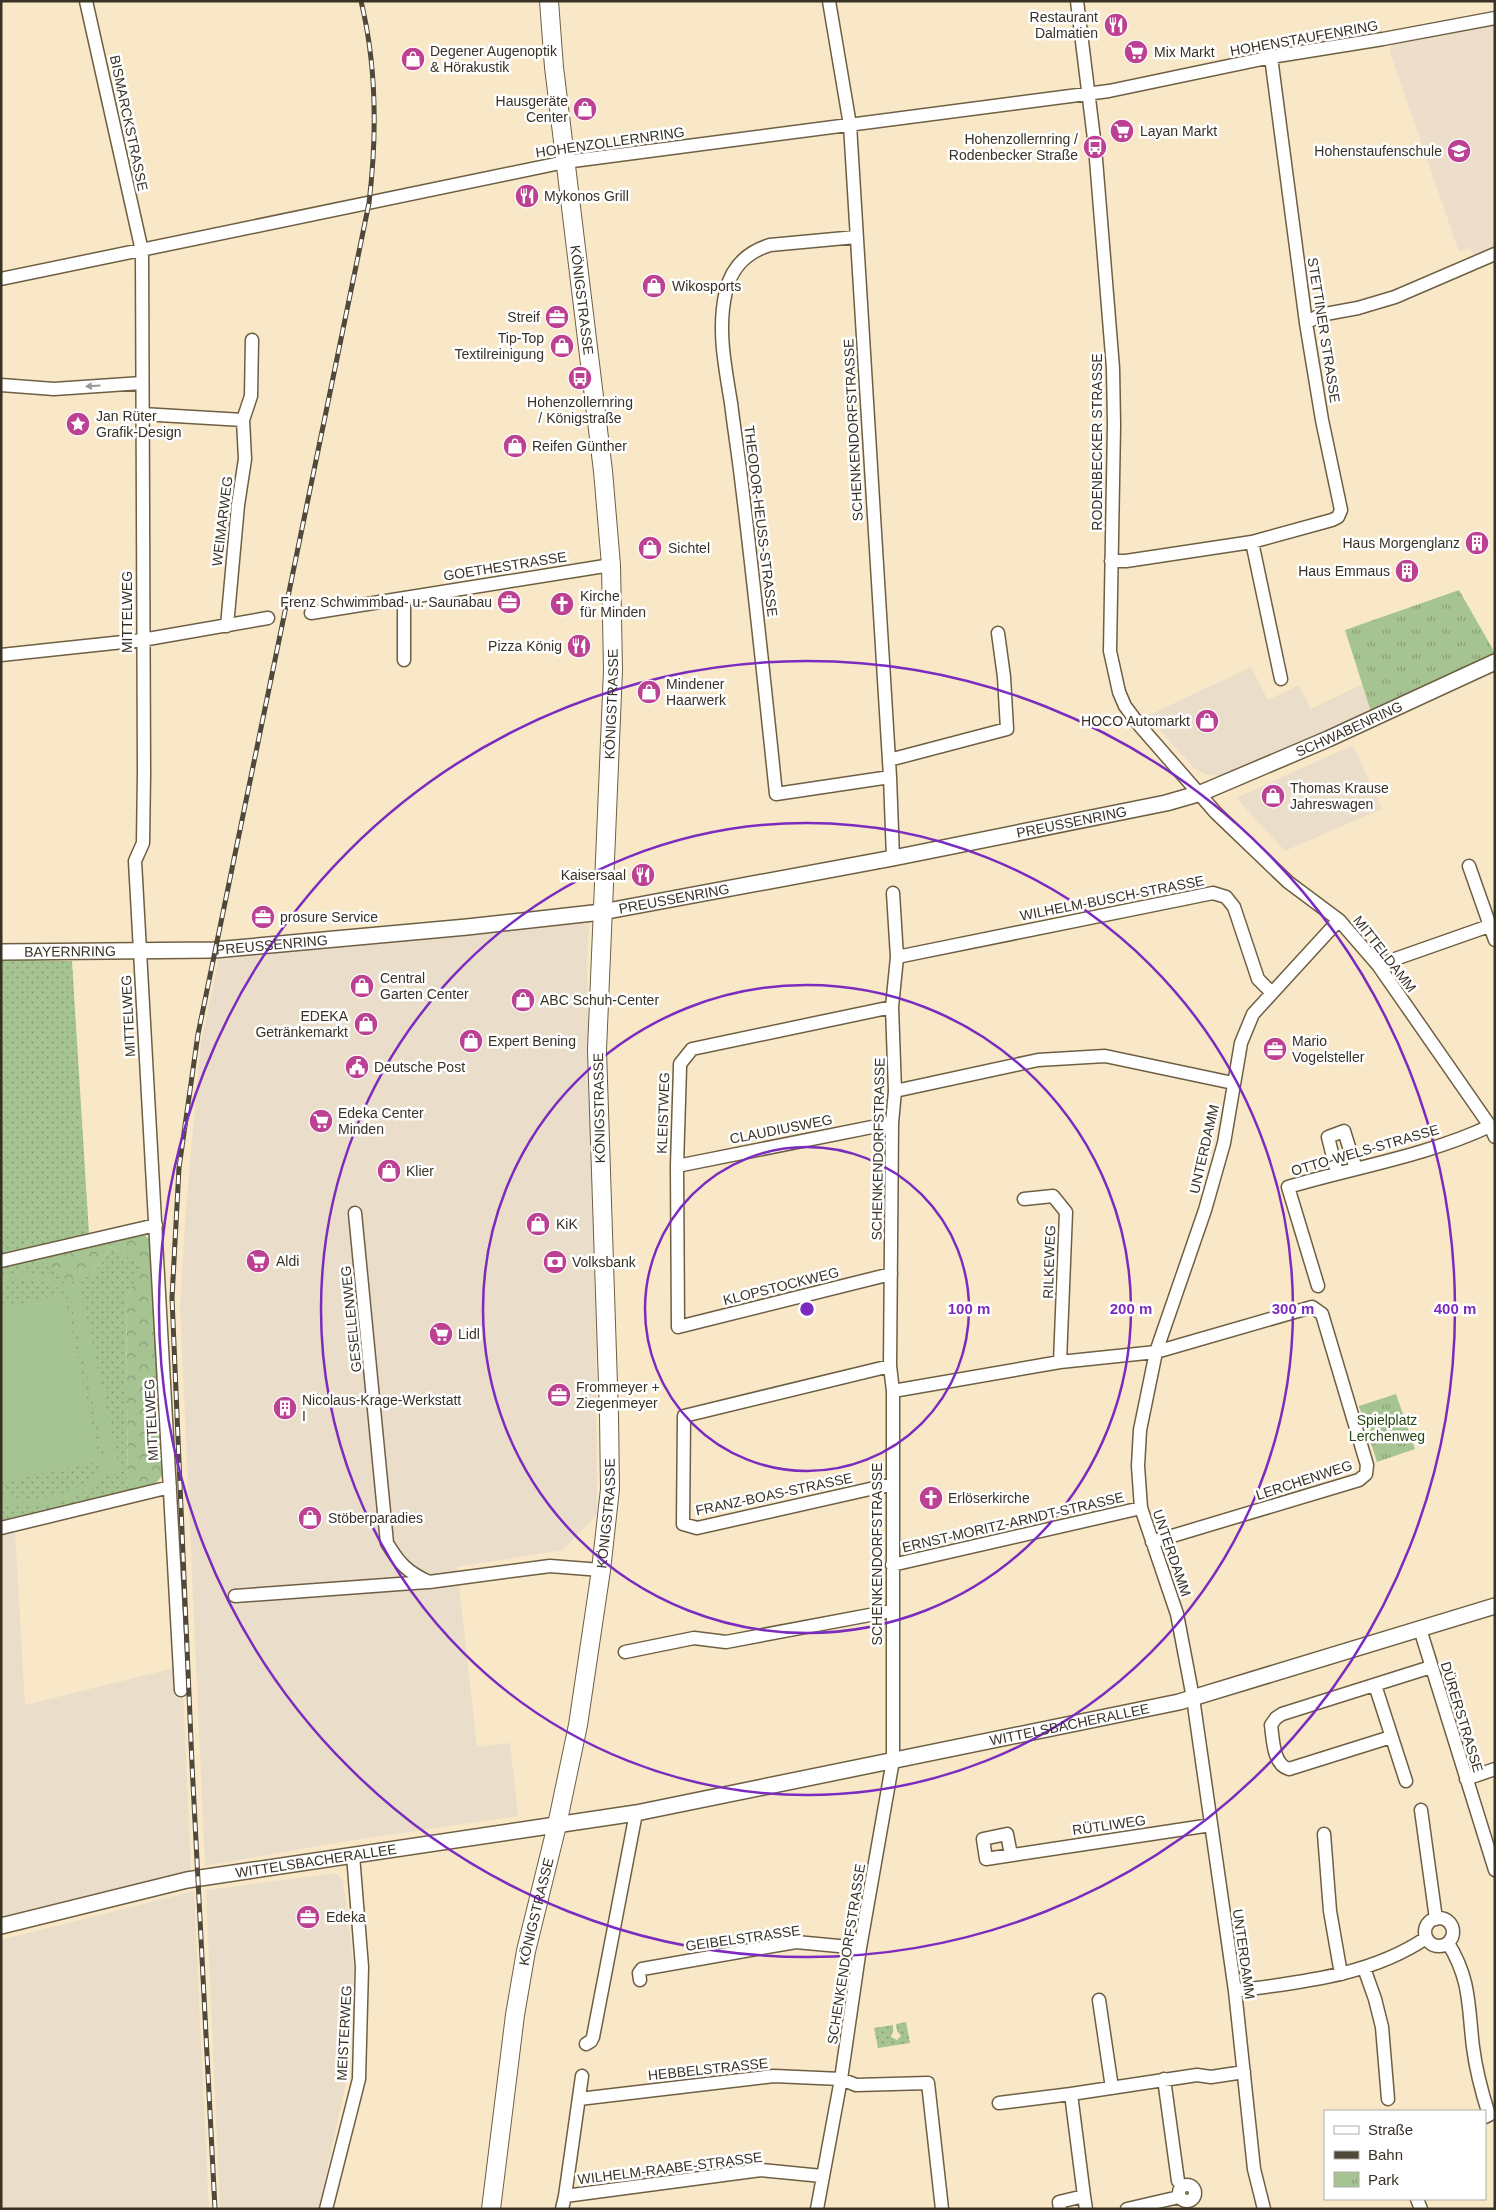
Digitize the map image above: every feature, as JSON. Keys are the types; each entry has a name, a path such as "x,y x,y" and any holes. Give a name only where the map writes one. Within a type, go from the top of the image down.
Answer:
{"main road":[{"name":"KÖNIGSTRASSE","path":"490,2209 512,2034 526,1951 578,1725 601,1570 610,1489 610,1415 597,1050 613,670 612,565 603,471 564,162 549,1"}],"street":[{"name":"BISMARCKSTRASSE","path":"86,1 142,251"},
{"name":"SCHENKENDORFSTRASSE","path":"829,1 850,125 894,858"},
{"name":"RODENBECKER STRASSE","path":"1077,1 1095,147 1113,368 1110,651 1119,692 1125,706 1140,726 1201,794"},
{"name":"HOHENSTAUFENRING","path":"1088,94 1271,57 1495,18"},
{"name":"STETTINER STRASSE","path":"1111,561 1126,561 1252,542 1332,520 1338,517 1341,510 1322,420 1306,323 1271,57"},
{"name":"HOHENZOLLERNRING","path":"1,279 564,162 1088,94"},
{"name":"THEODOR-HEUSS-STRASSE","path":"856,236 770,245 757,249 744,257 733,272 726,290 721,318 722,346 761,642 776,794 890,777"},
{"name":"MITTELWEG","path":"142,251 143,843 135,861 181,1690"},
{"path":"1306,323 1320,315 1358,308 1395,297 1495,254"},
{"name":"WEIMARWEG","path":"226,626 236,524 245,459 243,420 251,396 252,340"},
{"path":"1,386 54,389 142,383"},
{"path":"142,414 243,420"},
{"path":"1252,542 1281,679"},
{"name":"GOETHESTRASSE","path":"311,613 612,565"},
{"path":"404,598 404,660"},
{"path":"1,655 142,640 268,618"},
{"path":"889,760 1007,729 1004,677 998,633"},
{"name":"SCHWABENRING","path":"1201,794 1328,739 1495,662"},
{"name":"PREUSSENRING","path":"140,952 214,950 456,928 602,912 894,858 1158,805 1201,794"},
{"name":"MITTELDAMM","path":"1201,794 1216,813 1288,882 1339,920 1378,965 1492,1131"},
{"path":"1469,866 1495,940"},
{"name":"SCHENKENDORFSTRASSE","path":"817,2209 841,2079 860,1948 892,1760 893,1390 890,1366 892,1123 895,1091 892,1008 897,957 894,893"},
{"name":"WILHELM-BUSCH-STRASSE","path":"897,957 1213,893 1226,897 1234,907 1258,979 1272,993"},
{"name":"UNTERDAMM","path":"1264,2209 1256,2183 1235,1991 1210,1825 1194,1698 1177,1614 1140,1508 1138,1466 1140,1430 1156,1352 1205,1210 1224,1143 1241,1043 1253,1014 1339,920"},
{"path":"1378,965 1489,926"},
{"name":"BAYERNRING","path":"1,952 140,952"},
{"name":"KLEISTWEG","path":"678,1327 677,1166 680,1064 692,1049 892,1008"},
{"path":"895,1091 1038,1060 1105,1056 1233,1083"},
{"name":"CLAUDIUSWEG","path":"677,1166 892,1123"},
{"path":"1337,1172 1328,1137 1344,1131 1356,1169"},
{"name":"OTTO-WELS-STRASSE","path":"1318,1286 1288,1187 1337,1172 1392,1161 1492,1131"},
{"name":"RILKEWEG","path":"1024,1199 1053,1196 1066,1212 1060,1362"},
{"name":"GESELLENWEG","path":"355,1213 387,1543 398,1561 414,1575 429,1582"},
{"path":"1,1261 156,1225"},
{"name":"KLOPSTOCKWEG","path":"678,1327 891,1274"},
{"name":"LERCHENWEG","path":"1152,1542 1359,1480 1366,1474 1367,1465 1322,1314 1318,1309 1312,1306 1156,1352"},
{"path":"893,1390 1060,1362 1156,1352"},
{"name":"FRANZ-BOAS-STRASSE","path":"890,1366 684,1416 683,1524 697,1528 892,1484"},
{"path":"1,1528 170,1487"},
{"name":"ERNST-MORITZ-ARNDT-STRASSE","path":"892,1565 1140,1508"},
{"path":"235,1596 429,1582 550,1566 601,1570"},
{"name":"WITTELSBACHERALLEE","path":"1,1926 188,1880 636,1813 1194,1698 1495,1606"},
{"path":"625,1652 694,1638 726,1642 891,1611"},
{"name":"DÜRERSTRASSE","path":"1420,1629 1495,1870"},
{"path":"1391,1737 1289,1770 1283,1768 1278,1761 1271,1725 1282,1714 1431,1667"},
{"path":"1375,1685 1406,1782"},
{"path":"1466,1779 1495,1769"},
{"path":"1421,1810 1436,1919"},
{"path":"586,2044 593,2037 636,1813"},
{"name":"RÜTLIWEG","path":"1011,1855 1210,1825"},
{"path":"1324,1834 1330,1912 1341,1974"},
{"name":"MEISTERWEG","path":"326,2209 359,2079 362,1967 353,1855"},
{"path":"1436,1919 1442,1919 1451,1926 1452,1938 1444,1945 1434,1946 1426,1938 1426,1926 1436,1919"},
{"path":"1235,1991 1323,1979 1364,1968 1412,1948 1426,1938"},
{"name":"GEIBELSTRASSE","path":"640,1980 639,1973 642,1969 796,1942 860,1948"},
{"path":"1448,1942 1464,1974 1469,1996 1477,2072 1490,2115"},
{"path":"1364,1968 1382,2027 1388,2099"},
{"path":"1099,2000 1112,2088"},
{"path":"999,2103 1164,2079 1197,2075 1211,2077 1244,2072"},
{"path":"565,2196 582,2076"},
{"name":"HEBBELSTRASSE","path":"579,2099 774,2076 841,2079 856,2085 928,2083 942,2209"},
{"path":"1164,2079 1178,2181"},
{"path":"1060,2209 1059,2202 1085,2202 1071,2094"},
{"name":"WILHELM-RAABE-STRASSE","path":"562,2209 565,2196 761,2170 822,2176"},
{"path":"1127,2209 1164,2205 1179,2197"}],"shaded area":[{"name":"Hohenstaufenschule","path":"1495,23 1495,249 1475,258 1470,247 1459,252 1390,48 1394,42"},
{"path":"1251,667 1268,700 1299,685 1311,709 1362,684 1371,712 1219,776 1207,775 1194,768 1147,716"},
{"path":"1353,745 1382,809 1285,851 1236,798"},
{"path":"589,923 587,966 596,1346 597,1515 563,1550 457,1567 477,1747 510,1743 518,1816 341,1842 205,1866 180,1306 186,1206 201,1042 220,954"},
{"path":"15,1530 25,1705 182,1666 191,1871 1,1918 1,1533"},
{"path":"335,1873 343,1880 354,1969 347,2077 319,2209 220,2209 206,1890"},
{"path":"194,1891 209,2209 1,2209 1,1940"}],"green space":[{"path":"1459,590 1495,653 1371,712 1345,630"},
{"path":"1,960 72,961 89,1234 1,1255"},
{"path":"145,1235 150,1240 163,1472 153,1485 128,1495 126,1298 142,1266 111,1247 91,1276 70,1282 35,1258"},
{"path":"111,1247 143,1266 126,1298 128,1495 1,1525 1,1265 35,1258 91,1276"},
{"path":"26,1272 53,1276 66,1285 79,1282 121,1474 109,1476 106,1468 98,1480 87,1490 74,1497 45,1505 15,1506 1,1503 1,1495 30,1499 62,1494 89,1480 98,1468 104,1454 71,1301 57,1287 48,1283 21,1280 1,1283 1,1275"},
{"path":"64,1294 100,1461 1,1482 1,1308"},
{"name":"Spielplatz Lerchenweg","path":"1396,1394 1415,1449 1377,1462 1359,1406"},
{"path":"906,2022 910,2043 878,2048 874,2028 893,2025 891,2037 897,2040 901,2036 897,2031 896,2024"}],"railway":[{"path":"215,2209 192,1764 172,1298 179,1168 198,1034 369,203 374,127 373,76 361,1"}],"place":[{"name":"Restaurant Dalmatien","path":"1116,25"},
{"name":"Mix Markt","path":"1136,52"},
{"name":"Degener Augenoptik & Hörakustik","path":"413,59"},
{"name":"Hausgeräte Center","path":"585,109"},
{"name":"Layan Markt","path":"1122,131"},
{"name":"Hohenzollernring / Rodenbecker Straße","path":"1095,147"},
{"name":"Hohenstaufenschule","path":"1459,151"},
{"name":"Mykonos Grill","path":"527,196"},
{"name":"Wikosports","path":"654,286"},
{"name":"Streif","path":"557,317"},
{"name":"Tip-Top Textilreinigung","path":"562,346"},
{"name":"Hohenzollernring / Königstraße","path":"580,378"},
{"name":"Jan Rüter Grafik-Design","path":"78,424"},
{"name":"Reifen Günther","path":"515,446"},
{"name":"Haus Morgenglanz","path":"1477,543"},
{"name":"Sichtel","path":"650,548"},
{"name":"Haus Emmaus","path":"1407,571"},
{"name":"Frenz Schwimmbad- u. Saunabau","path":"509,602"},
{"name":"Kirche für Minden","path":"562,604"},
{"name":"Pizza König","path":"579,646"},
{"name":"Mindener Haarwerk","path":"649,692"},
{"name":"HOCO Automarkt","path":"1207,721"},
{"name":"Thomas Krause Jahreswagen","path":"1273,796"},
{"name":"Kaisersaal","path":"643,875"},
{"name":"prosure Service","path":"263,917"},
{"name":"Central Garten Center","path":"362,986"},
{"name":"ABC Schuh-Center","path":"523,1000"},
{"name":"EDEKA Getränkemarkt","path":"366,1024"},
{"name":"Expert Bening","path":"471,1041"},
{"name":"Mario Vogelsteller","path":"1275,1049"},
{"name":"Deutsche Post","path":"357,1067"},
{"name":"Edeka Center Minden","path":"321,1121"},
{"name":"Klier","path":"389,1171"},
{"name":"KiK","path":"538,1224"},
{"name":"Aldi","path":"258,1261"},
{"name":"Volksbank","path":"555,1262"},
{"name":"Lidl","path":"441,1334"},
{"name":"Frommeyer + Ziegenmeyer","path":"559,1395"},
{"name":"Nicolaus-Krage-Werkstatt I","path":"285,1408"},
{"name":"Erlöserkirche","path":"931,1498"},
{"name":"Stöberparadies","path":"310,1518"},
{"name":"Edeka","path":"308,1917"}]}
